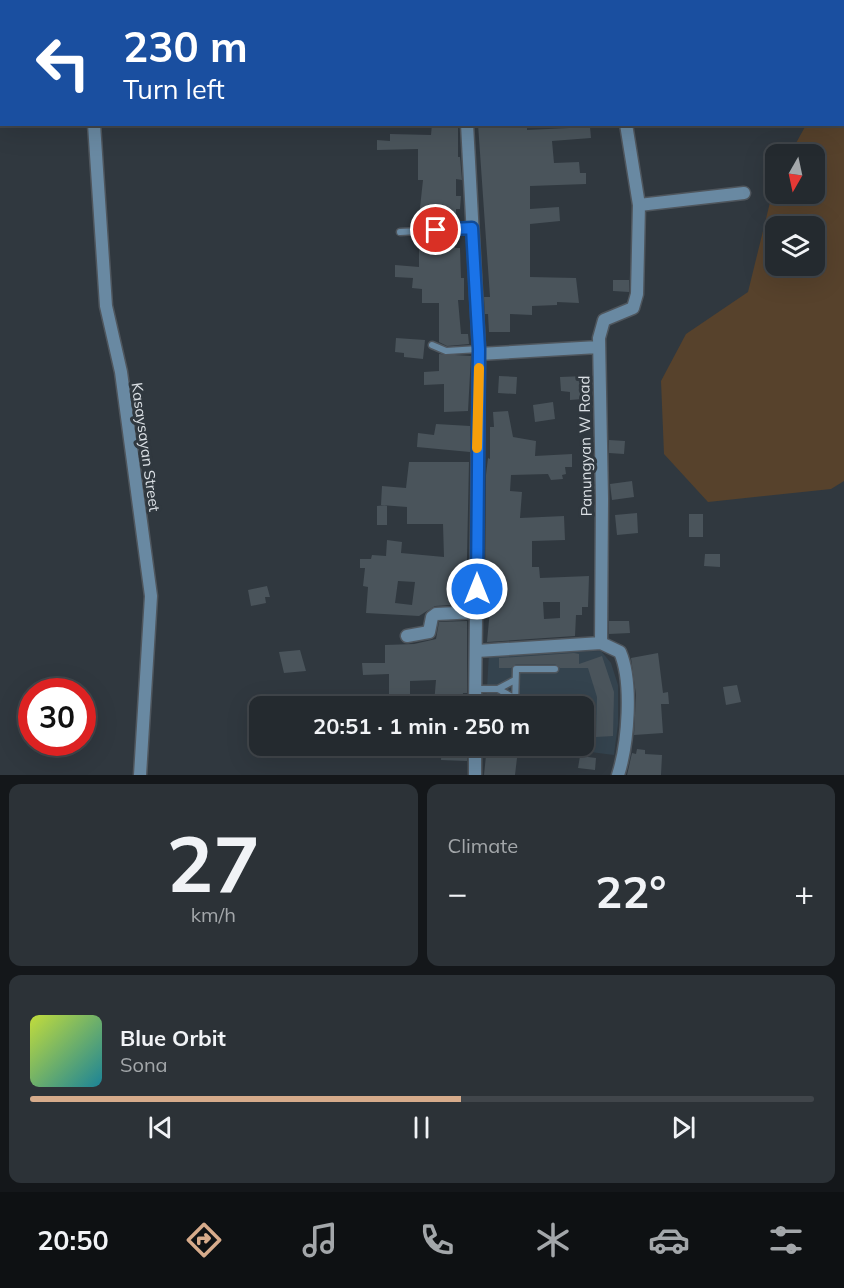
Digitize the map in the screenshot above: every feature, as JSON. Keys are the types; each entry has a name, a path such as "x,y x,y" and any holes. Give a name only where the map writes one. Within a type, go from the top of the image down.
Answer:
{"street":[{"name":"Kasaysayan Street","path":"94,126 106,306 122,382 151,596 140,775"},
{"path":"467,126 479,351 476,696"},
{"name":"Panungyan W Road","path":"601,643 602,499 598,347 604,320 633,308 636,302 639,205 626,126"},
{"path":"639,205 744,193"},
{"path":"479,351 598,347"},
{"path":"407,636 429,632 432,617 436,614 477,612"},
{"path":"477,651 601,643 615,648 624,662 626,728 618,775"},
{"path":"475,756 475,775"}],"lane":[{"path":"400,232 472,228"},
{"path":"432,345 446,351 479,351"},
{"path":"514,696 516,669 555,669"},
{"path":"476,689 498,689 515,680"},
{"path":"498,689 510,696"}],"shaded area":[{"path":"805,126 844,126 844,481 831,489 708,502 664,454 661,381 686,334 748,292 765,223 765,276 825,276 825,216 767,216 770,204 825,204 825,144 796,144"},
{"path":"601,651 611,663 618,685 618,724 614,755 594,752 594,696 487,696 489,653"}],"building":[{"path":"432,126 458,126 458,157 460,157 462,180 456,179 456,196 461,196 460,209 456,209 456,224 418,226 423,180 418,180 418,149 377,150 377,140 390,141 390,134 431,135"},
{"path":"478,126 527,126 527,130 590,127 591,138 552,141 554,163 579,162 580,173 586,173 586,184 530,186 530,209 559,207 560,221 530,224 530,277 576,278 579,303 557,302 557,305 532,306 532,315 510,314 510,332 489,332 484,297 490,297"},
{"path":"455,234 455,248 460,248 461,278 464,278 464,300 458,300 461,334 468,334 469,344 447,346 439,342 439,303 422,303 422,289 412,288 413,278 395,277 395,265 419,267 419,236"},
{"path":"613,280 629,280 629,292 613,291"},
{"path":"396,338 425,340 423,359 404,357 404,353 395,352"},
{"path":"439,354 471,356 468,411 444,412 444,384 424,385 424,372 439,371"},
{"path":"499,376 517,377 516,394 498,393"},
{"path":"586,376 589,392 581,392 582,399 570,400 570,392 561,391 560,377"},
{"path":"553,402 555,419 535,422 533,405"},
{"path":"508,411 513,437 536,441 535,456 572,454 572,467 565,467 566,474 562,475 563,479 551,480 548,474 511,475 510,491 522,492 520,518 564,516 565,540 532,541 532,567 539,567 540,578 589,576 588,607 582,607 582,615 576,615 575,636 487,642 492,588 485,588 486,475 488,458 490,459 490,427 494,427 493,412","holes":["543,602 560,602 560,618 544,619"]},
{"path":"436,424 470,426 470,452 417,447 418,433 434,435"},
{"path":"609,440 625,441 624,454 609,453"},
{"path":"409,462 469,462 466,604 435,606 419,616 366,613 368,587 363,586 365,568 360,568 360,559 371,559 372,555 386,556 387,540 402,542 401,553 444,557 443,524 407,524 407,507 381,505 382,486 406,488","holes":["398,581 415,582 412,605 395,603"]},
{"path":"632,481 634,497 612,500 610,484"},
{"path":"387,505 387,525 377,525 377,506"},
{"path":"637,513 638,533 617,535 615,515"},
{"path":"689,514 703,514 703,537 689,537"},
{"path":"705,554 720,554 720,567 704,566"},
{"path":"267,586 270,597 265,597 266,603 251,606 248,590"},
{"path":"467,621 467,693 463,693 463,696 435,696 436,680 410,681 410,696 389,696 389,674 363,675 362,663 385,663 385,645 414,644 436,639 439,622"},
{"path":"609,621 629,621 630,633 609,634"},
{"path":"300,650 306,671 284,673 279,652"},
{"path":"658,653 663,693 668,692 669,704 661,704 663,733 634,735 636,695 631,658"},
{"path":"579,654 579,664 602,656 614,692 613,736 596,737 597,697 588,668 560,668 555,664 516,664 511,668 499,668 499,658"},
{"path":"737,685 741,702 726,705 723,687"},
{"path":"637,749 645,750 645,754 662,755 661,775 627,775 632,753 636,754"},
{"path":"441,756 467,756 467,761 441,760"},
{"path":"486,756 517,758 515,775 484,775"},
{"path":"580,756 596,758 595,770 578,768"}],"slow traffic":[{"path":"477,448 479,368"}],"route":[{"path":"436,230 472,228 479,349 477,589"}]}
